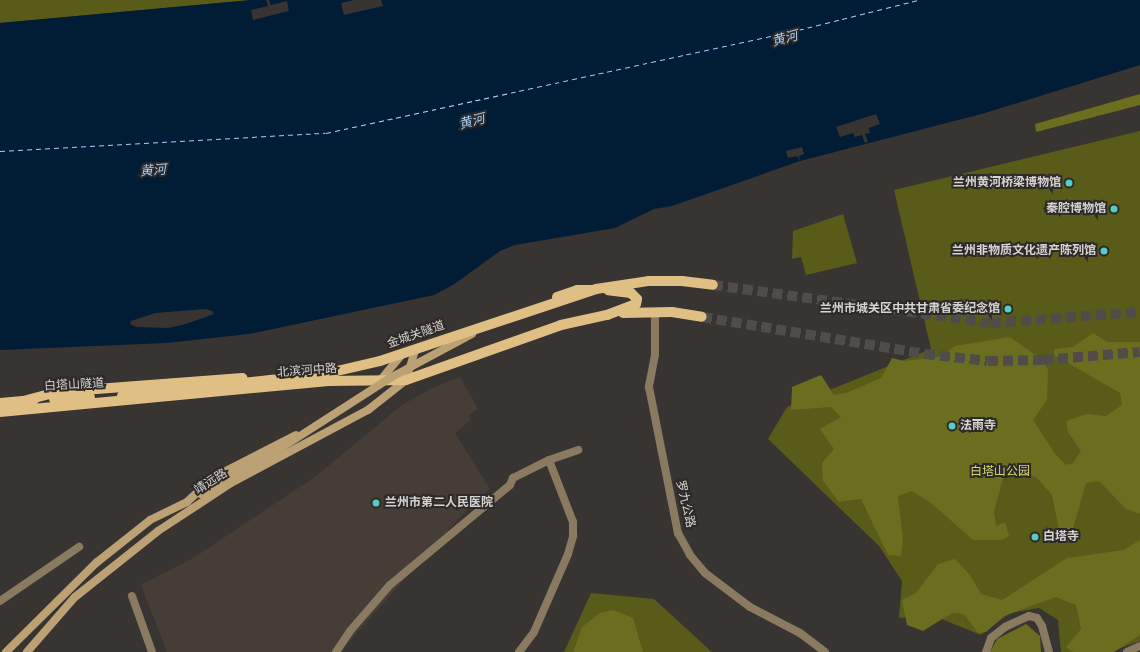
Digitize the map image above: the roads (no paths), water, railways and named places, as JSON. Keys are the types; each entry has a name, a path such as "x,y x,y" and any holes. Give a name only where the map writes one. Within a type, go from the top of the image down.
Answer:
{"main road":[{"name":"金城关隧道","path":"122,396 324,374 380,361 451,336 480,330 547,304 596,289 649,281 682,281 713,284"},
{"path":"0,403 27,400 56,392 326,372 401,356 473,332 577,290 617,290 634,295 636,304 607,315"},
{"path":"607,315 637,312 655,315 672,312 702,317"},
{"name":"北滨河中路","path":"0,412 329,381 406,380 561,325 607,315"},
{"path":"187,502 275,452 390,378 480,330"},
{"path":"406,380 415,351"},
{"name":"靖远路","path":"6,652 96,562 150,520 187,502 214,477 319,423 381,381 401,356"},
{"name":"靖远路","path":"27,652 75,597 158,531 231,483 368,410 406,380"},
{"name":"白塔山隧道","path":"27,400 122,396"}],"street":[{"name":"罗九公路","path":"655,315 655,355 649,387 678,533 690,555 705,573 750,607 800,633 825,652"},
{"path":"336,652 350,631 390,585 510,485 513,478 549,460 578,450"},
{"path":"519,652 534,632 568,554 573,536 573,522 549,460"},
{"path":"0,601 79,547"},
{"path":"132,596 152,652"},
{"path":"986,652 991,638 1001,630 1029,616 1037,618 1042,626 1049,652"},
{"path":"1127,652 1140,646"}],"water":[{"name":"黄河","path":"251,0 1140,0 1140,65 985,113 800,161 672,206 654,209 615,228 515,245 500,251 453,285 434,295 249,334 166,343 0,350 0,23","holes":["206,309 212,311 214,314 186,324 168,328 136,327 130,324 131,321 155,313"]}],"tunnel":[{"path":"713,285 991,323 1140,312"},
{"path":"702,317 925,354 988,361 1043,360 1140,352"}],"place":[{"name":"兰州黄河桥梁博物馆","path":"1069,183"},
{"name":"秦腔博物馆","path":"1114,209"},
{"name":"兰州非物质文化遗产陈列馆","path":"1104,251"},
{"name":"兰州市城关区中共甘肃省委纪念馆","path":"1008,309"},
{"name":"法雨寺","path":"952,426"},
{"name":"兰州市第二人民医院","path":"376,503"},
{"name":"白塔寺","path":"1035,537"}],"park label":[{"name":"白塔山公园","path":"1000,472"}]}
